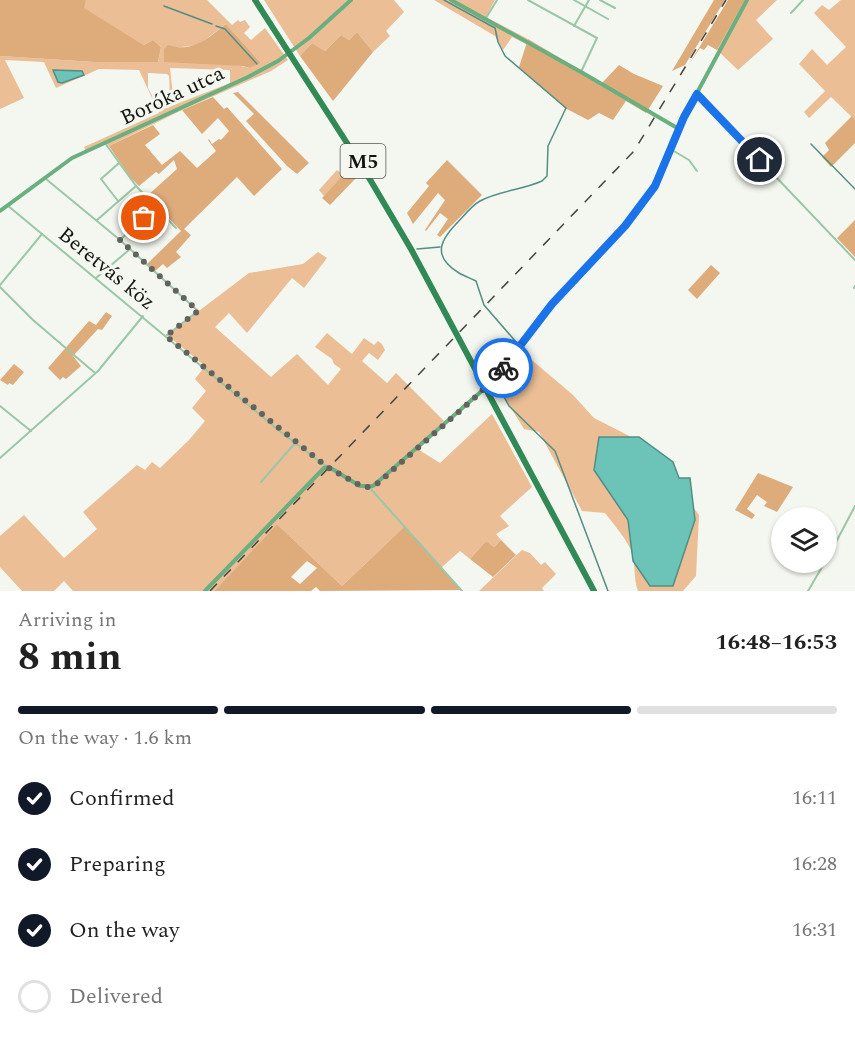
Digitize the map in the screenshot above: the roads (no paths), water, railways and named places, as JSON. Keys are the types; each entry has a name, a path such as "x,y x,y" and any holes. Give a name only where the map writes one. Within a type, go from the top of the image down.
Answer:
{"highway":[{"name":"M5","path":"257,0 375,186 456,328 596,591"}],"street":[{"name":"Boróka utca","path":"0,211 72,158 248,77 296,49 351,0"},
{"path":"451,0 679,129"},
{"path":"485,20 497,0"},
{"path":"528,0 597,38 581,72"},
{"path":"574,0 608,19"},
{"path":"574,26 589,0"},
{"path":"600,0 615,8"},
{"path":"206,591 327,467 360,486 369,487 378,483 484,389 520,347 552,304 631,219 658,180 679,129 747,0"},
{"path":"791,13 803,0"},
{"path":"697,94 855,260"},
{"path":"105,143 136,186 176,228"},
{"path":"671,150 689,160 697,171"},
{"path":"118,201 101,179 119,162"},
{"path":"44,177 120,240 198,311 166,336"},
{"path":"97,220 136,186"},
{"name":"Beretvás köz","path":"7,205 327,467"},
{"path":"120,240 156,207"},
{"path":"42,234 0,286 33,320 95,373"},
{"path":"96,278 130,249"},
{"path":"0,458 95,373 143,316"},
{"path":"0,406 31,431"},
{"path":"261,482 296,442"},
{"path":"369,487 462,591"},
{"path":"837,541 855,506"},
{"path":"808,591 819,573"}],"water":[{"path":"53,70 82,71 84,75 62,83 58,82"},
{"path":"599,437 639,437 673,462 679,478 690,478 695,520 673,586 650,586 633,561 628,520 594,470"}],"waterway":[{"path":"444,0 495,28 498,42 505,56 566,108 548,146 547,176 542,181 494,195 477,203 450,231 441,249 445,261 451,267 476,281 484,305 523,350 499,381 498,386 509,406 555,451 608,591"},
{"path":"164,6 212,24"},
{"path":"216,26 225,29 257,64"},
{"path":"811,144 855,189"},
{"path":"417,249 440,247"}],"railway":[{"path":"210,591 634,151 726,0"}]}
